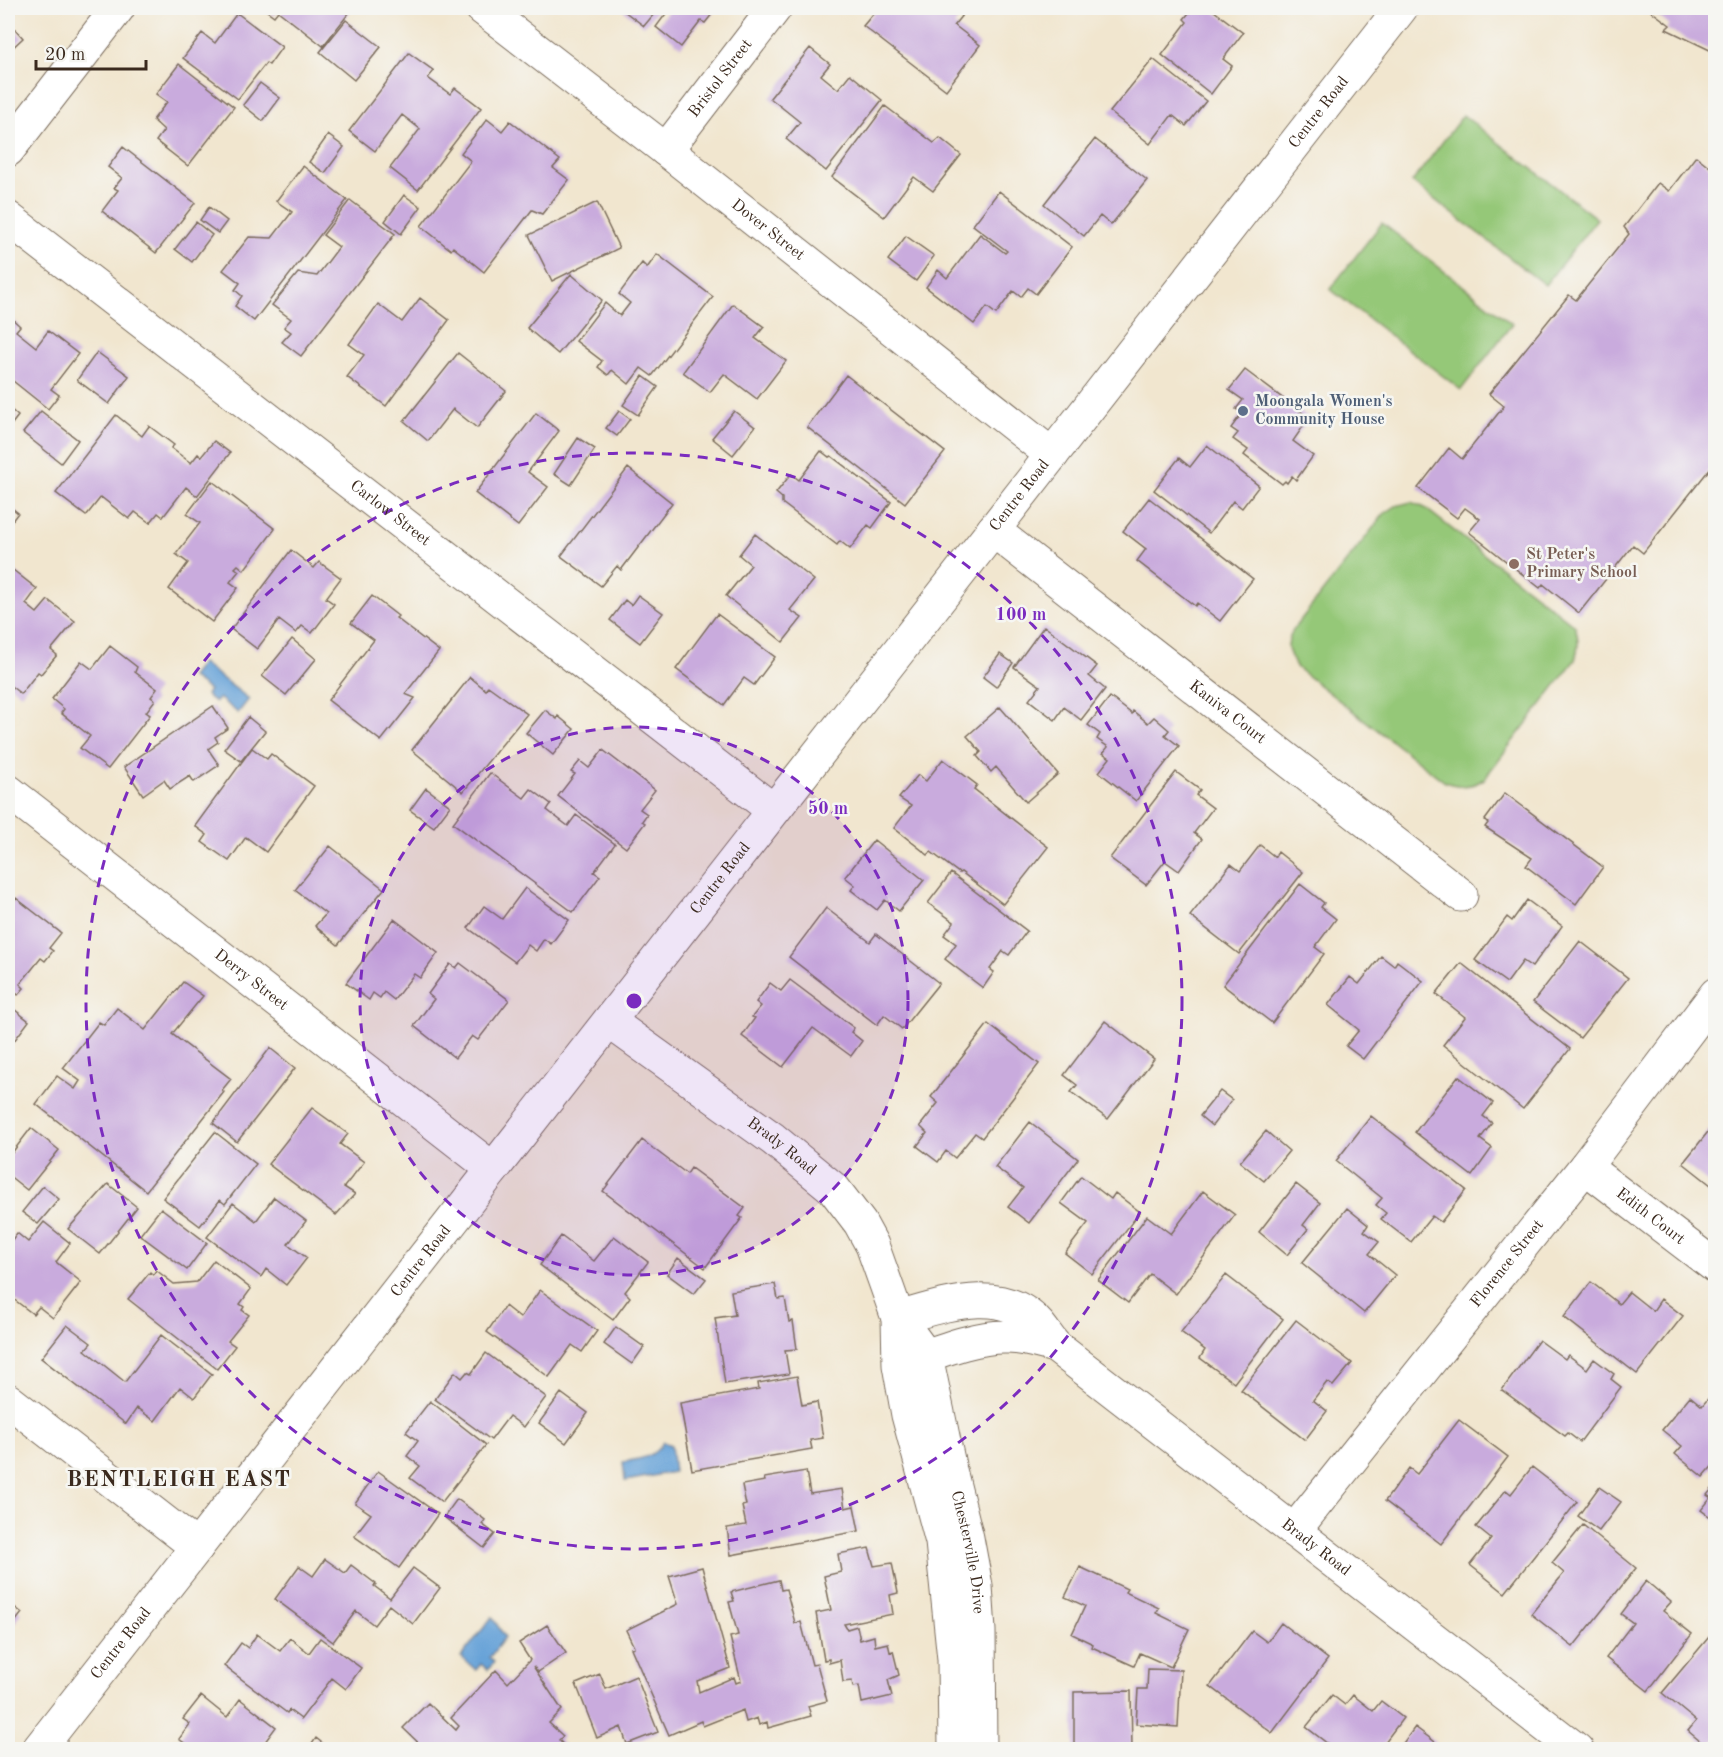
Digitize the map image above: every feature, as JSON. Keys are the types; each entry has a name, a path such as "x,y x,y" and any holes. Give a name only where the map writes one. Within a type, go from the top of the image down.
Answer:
{"street":[{"path":"8,150 118,8"},
{"name":"Dover Street","path":"482,8 666,150 1052,455"},
{"name":"Bristol Street","path":"666,150 775,8"},
{"name":"Centre Road","path":"38,1749 610,1022 773,810 1401,8"},
{"name":"Carlow Street","path":"8,218 773,810"},
{"name":"Kaniva Court","path":"993,531 1461,894"},
{"name":"Derry Street","path":"8,791 494,1169"},
{"name":"Florence Street","path":"1294,1530 1585,1167 1716,994"},
{"name":"Brady Road","path":"610,1022 773,1139 834,1189 860,1223 872,1245 913,1361 1003,1336 1023,1338 1055,1346"},
{"name":"Edith Court","path":"1585,1167 1716,1267"},
{"name":"Brady Road","path":"897,1318 971,1300 995,1301 1023,1312 1038,1323 1055,1346 1577,1749"},
{"name":"Chesterville Drive","path":"913,1361 908,1415 942,1542 954,1659 955,1749"},
{"name":"Chesterville Drive","path":"913,1361 951,1470 968,1538 980,1631 981,1749"},
{"path":"8,1400 197,1547"}],"green space":[{"path":"1463,115 1597,219 1545,285 1412,182"},
{"path":"1382,223 1512,324 1461,390 1330,289"},
{"path":"1411,502 1425,508 1575,626 1577,635 1578,647 1575,660 1484,779 1469,785 1460,786 1445,782 1297,668 1288,648 1289,639 1295,627 1384,514 1396,506"}],"water":[{"path":"202,663 249,699 238,713 219,698 215,702 206,695 209,690 191,677"},
{"path":"663,1442 671,1445 674,1472 625,1481 623,1462 651,1455"},
{"path":"492,1617 505,1637 489,1658 494,1662 488,1670 481,1664 476,1670 461,1657"}],"building":[{"path":"263,8 353,8 323,46 278,11 274,16"},
{"path":"620,8 659,8 644,26"},
{"path":"664,8 717,8 705,23 701,21 681,47 656,27 668,11"},
{"path":"878,8 897,8 903,12 906,8 955,8 963,14 954,25 980,45 946,90 863,26"},
{"path":"1193,8 1210,8 1243,33 1223,59 1232,66 1211,94 1162,55 1187,22 1184,19"},
{"path":"1647,8 1716,8 1716,53 1666,29 1670,25"},
{"path":"237,13 282,47 269,65 266,63 238,99 183,58 202,33 215,43"},
{"path":"346,20 381,47 354,80 320,52"},
{"path":"8,21 23,38 8,52"},
{"path":"810,48 830,64 821,75 838,89 850,74 882,100 826,171 786,139 800,122 770,98"},
{"path":"409,53 434,71 428,78 450,94 455,88 481,108 418,190 390,168 420,129 402,115 375,151 349,131"},
{"path":"1153,59 1206,101 1186,126 1172,115 1150,144 1110,112"},
{"path":"179,64 234,107 188,166 156,141 164,130 153,120 167,102 156,94"},
{"path":"260,83 280,98 263,121 243,105"},
{"path":"885,106 934,143 940,138 961,155 933,191 914,177 884,217 832,177"},
{"path":"487,119 502,131 510,121 560,160 553,168 569,180 542,214 532,210 484,272 453,247 451,250 421,226 471,161 461,153"},
{"path":"328,135 344,147 325,173 309,162"},
{"path":"1095,139 1147,180 1111,225 1100,216 1084,236 1044,204"},
{"path":"123,147 195,203 156,253 102,211 118,190 114,188 122,178 108,167"},
{"path":"1696,156 1710,167 1716,161 1716,461 1643,553 1633,545 1579,613 1543,584 1540,588 1469,532 1480,519 1465,508 1457,518 1418,488 1449,448 1462,459 1504,406 1489,394 1569,295 1576,300 1629,234 1624,227 1658,183 1669,191"},
{"path":"303,166 347,200 254,321 235,306 242,296 235,290 240,283 223,270 249,237 272,238 292,212 276,201"},
{"path":"999,191 1072,247 1036,294 1028,288 1021,297 1013,291 996,314 987,307 974,324 926,287 938,270 947,278 980,234 1005,253 1007,251 973,225"},
{"path":"404,195 421,207 401,234 385,221"},
{"path":"350,200 395,234 301,356 282,342 291,332 284,327 291,319 272,305 298,273 317,276 339,247 323,235"},
{"path":"597,202 619,248 552,281 529,235"},
{"path":"209,207 227,221 218,233 200,220"},
{"path":"196,222 212,235 192,262 175,249"},
{"path":"906,236 934,256 916,281 888,260"},
{"path":"657,254 713,297 652,376 641,368 629,384 612,370 608,375 598,367 602,361 576,341 605,303 620,316 630,303 619,294 642,263 647,268"},
{"path":"571,274 602,300 558,354 527,328"},
{"path":"420,298 449,320 386,406 347,377 364,355 349,344 378,304 402,322"},
{"path":"733,304 764,327 755,338 786,361 757,399 724,374 710,392 683,372"},
{"path":"8,315 20,326 16,331 36,347 48,331 78,354 51,389 59,395 48,409 8,377"},
{"path":"97,352 129,376 109,404 77,380"},
{"path":"458,353 506,391 477,428 453,409 428,441 404,421"},
{"path":"1245,370 1309,418 1293,441 1313,456 1296,480 1292,476 1287,483 1285,481 1282,484 1244,455 1248,450 1233,439 1238,433 1231,428 1242,413 1236,409 1243,400 1229,390"},
{"path":"846,375 945,452 905,503 807,427"},
{"path":"643,376 658,387 638,415 623,405"},
{"path":"8,407 18,416 8,429"},
{"path":"41,411 78,440 61,463 23,433"},
{"path":"619,411 630,419 617,436 606,428"},
{"path":"734,411 755,427 733,455 712,438"},
{"path":"536,413 559,431 528,472 548,487 518,526 475,493"},
{"path":"116,415 142,436 149,426 174,445 171,448 191,463 198,454 201,457 214,441 230,453 197,496 186,487 163,517 158,513 150,523 135,512 129,519 101,497 86,516 56,493"},
{"path":"578,438 595,449 571,485 554,474"},
{"path":"1207,445 1259,486 1242,508 1233,501 1209,533 1154,490 1179,458 1190,467"},
{"path":"821,451 831,456 891,502 872,528 868,525 850,549 840,541 837,545 782,503 782,498 776,493 791,474 799,480"},
{"path":"628,468 672,503 621,570 617,566 601,586 561,556"},
{"path":"212,481 275,529 244,570 238,565 235,568 239,571 230,582 238,588 212,622 169,589 188,563 176,554 200,523 187,514"},
{"path":"1149,498 1253,579 1220,621 1197,603 1195,606 1137,561 1146,549 1123,531"},
{"path":"8,505 18,513 8,526"},
{"path":"755,534 814,580 790,610 802,618 783,642 726,596 751,565 739,555"},
{"path":"291,550 314,568 319,562 341,578 326,598 334,604 312,633 302,626 296,633 279,620 257,649 231,629"},
{"path":"8,566 37,589 26,604 37,613 48,600 75,621 51,650 57,655 41,674 38,672 21,694 8,684"},
{"path":"638,595 663,613 640,643 610,620 625,600 631,605"},
{"path":"372,596 439,651 405,694 415,698 381,741 328,700 374,640 351,623"},
{"path":"717,614 775,657 754,685 744,678 724,705 676,669"},
{"path":"1044,626 1097,666 1089,676 1105,689 1081,720 1064,707 1055,720 1029,700 1040,686 1014,667"},
{"path":"292,639 316,659 286,695 262,676"},
{"path":"110,646 137,667 135,672 157,689 151,697 155,700 146,712 150,715 108,769 80,748 90,736 61,713 64,709 52,699 81,661 92,669"},
{"path":"1000,654 1013,663 996,687 983,677"},
{"path":"470,677 486,690 488,686 527,714 463,792 412,750"},
{"path":"1110,697 1148,723 1154,717 1169,730 1165,735 1179,746 1136,801 1099,772 1110,758 1103,753 1108,747 1097,739 1100,734 1088,725"},
{"path":"213,706 228,728 215,737 218,742 208,749 219,765 194,782 190,776 170,789 164,780 143,795 124,767"},
{"path":"1000,707 1058,774 1026,802 996,767 991,772 977,756 981,752 967,736"},
{"path":"545,710 557,719 558,716 574,729 553,755 526,733"},
{"path":"248,717 265,731 241,761 224,749"},
{"path":"252,748 267,759 271,754 314,786 266,852 246,837 229,861 202,842 207,835 195,826"},
{"path":"603,750 655,790 640,809 647,814 642,821 645,823 626,848 558,796 575,774 571,772 580,761 589,768"},
{"path":"943,759 977,785 974,789 1048,847 1003,904 931,852 928,855 894,828 911,806 899,798 918,775 926,781"},
{"path":"1176,772 1200,790 1196,795 1213,808 1194,833 1202,839 1179,871 1165,861 1146,885 1110,858"},
{"path":"490,773 524,798 531,789 551,804 547,810 568,826 576,815 615,844 594,872 600,876 573,912 453,823"},
{"path":"426,788 450,806 434,827 410,810"},
{"path":"1505,793 1603,867 1576,904 1526,866 1532,858 1485,827 1488,823 1485,820"},
{"path":"874,840 924,880 899,911 885,900 877,910 851,890 855,885 845,877"},
{"path":"1260,845 1275,857 1278,852 1303,872 1239,954 1190,916 1231,864 1240,871"},
{"path":"330,846 384,889 338,945 315,926 326,914 295,890"},
{"path":"951,873 1027,931 1009,955 1003,951 990,969 994,972 983,988 945,959 956,944 944,935 954,922 928,903"},
{"path":"1300,884 1324,903 1321,907 1336,919 1315,947 1324,954 1272,1023 1223,985"},
{"path":"525,888 569,920 551,944 544,939 536,951 528,945 515,962 468,928 484,906 502,919"},
{"path":"16,898 61,933 49,948 53,951 45,961 41,958 20,984 24,988 18,995 15,992 8,1002 8,909"},
{"path":"1527,900 1562,926 1532,967 1523,961 1507,983 1475,960 1507,917 1512,921"},
{"path":"826,908 870,942 876,934 939,983 902,1029 884,1015 877,1025 789,957"},
{"path":"394,919 438,953 420,978 414,974 394,1000 384,992 380,998 373,993 369,1000 346,983"},
{"path":"1580,941 1628,978 1580,1038 1533,1002"},
{"path":"1381,956 1394,966 1397,961 1423,981 1363,1059 1346,1046 1359,1030 1328,1005 1350,977 1359,984"},
{"path":"460,963 509,1000 478,1040 472,1036 455,1058 414,1026 434,999 428,994 450,964 456,968"},
{"path":"1461,963 1570,1049 1523,1109 1443,1045 1465,1017 1436,994"},
{"path":"790,980 854,1028 851,1032 862,1041 851,1056 813,1028 783,1067 742,1036 761,1006 756,1002 770,983 781,991"},
{"path":"183,982 203,996 172,1034 231,1079 222,1090 224,1092 146,1191 36,1104 57,1076 75,1089 80,1081 63,1068 99,1022 104,1025 117,1008 145,1030"},
{"path":"10,1006 29,1021 8,1049 8,1009"},
{"path":"1105,1021 1154,1059 1108,1119 1071,1092 1077,1085 1064,1075"},
{"path":"988,1024 1039,1064 982,1138 975,1133 955,1158 946,1151 938,1162 917,1146 927,1133 920,1126 938,1103 931,1097"},
{"path":"270,1048 295,1068 237,1142 213,1123"},
{"path":"1458,1076 1493,1103 1483,1116 1492,1123 1480,1139 1492,1148 1472,1176 1415,1132"},
{"path":"1220,1091 1232,1100 1212,1126 1200,1116"},
{"path":"312,1108 348,1134 340,1144 364,1162 344,1187 355,1194 336,1215 268,1164"},
{"path":"1371,1116 1466,1190 1441,1222 1432,1216 1411,1242 1381,1219 1386,1213 1376,1205 1382,1198 1336,1161"},
{"path":"1030,1122 1078,1159 1029,1223 1008,1207 1023,1188 995,1167"},
{"path":"1716,1122 1716,1189 1683,1163"},
{"path":"31,1128 59,1150 27,1190 8,1175 8,1158"},
{"path":"1266,1131 1289,1151 1264,1181 1240,1162"},
{"path":"215,1132 256,1164 225,1204 220,1200 200,1226 163,1198"},
{"path":"642,1140 687,1174 691,1168 745,1208 739,1216 742,1218 705,1268 603,1191"},
{"path":"1081,1176 1111,1199 1115,1193 1140,1212 1092,1274 1065,1253 1088,1223 1061,1203"},
{"path":"108,1184 137,1207 100,1254 68,1229"},
{"path":"1296,1184 1320,1203 1303,1225 1308,1229 1287,1255 1259,1232"},
{"path":"43,1186 59,1199 38,1224 22,1212"},
{"path":"1203,1191 1235,1215 1176,1294 1150,1274 1128,1303 1098,1280 1147,1216 1171,1234"},
{"path":"274,1197 306,1221 288,1244 307,1258 286,1285 266,1269 261,1277 207,1237 233,1203 256,1221"},
{"path":"161,1208 207,1243 187,1270 140,1235"},
{"path":"1347,1208 1368,1225 1364,1231 1379,1242 1369,1254 1395,1275 1364,1313 1302,1263"},
{"path":"44,1222 70,1243 56,1262 81,1282 53,1318 39,1307 33,1314 8,1295 12,1286 8,1283 8,1245 17,1233 28,1242"},
{"path":"561,1236 594,1261 614,1236 648,1262 625,1292 630,1297 613,1320 540,1265"},
{"path":"678,1258 706,1279 694,1294 667,1274"},
{"path":"214,1260 251,1289 240,1304 244,1307 242,1310 249,1315 228,1341 235,1346 217,1369 128,1299 150,1272 153,1275 156,1270 174,1284 197,1282"},
{"path":"1226,1275 1283,1319 1234,1383 1200,1358 1205,1350 1181,1332"},
{"path":"1591,1282 1619,1304 1629,1292 1653,1311 1661,1299 1683,1316 1637,1374 1564,1317"},
{"path":"775,1284 778,1299 785,1298 789,1322 793,1321 797,1349 785,1350 789,1374 725,1384 715,1318 735,1315 731,1291"},
{"path":"540,1290 597,1331 582,1352 572,1345 549,1377 487,1332 505,1306 520,1318"},
{"path":"1296,1320 1352,1363 1333,1386 1327,1382 1313,1400 1327,1411 1305,1440 1241,1390"},
{"path":"67,1325 91,1343 85,1350 125,1382 161,1335 212,1374 194,1398 180,1387 155,1421 137,1408 126,1424 41,1358"},
{"path":"616,1327 644,1347 632,1364 604,1344"},
{"path":"1539,1340 1565,1359 1568,1355 1587,1369 1594,1359 1614,1374 1611,1379 1621,1387 1580,1442 1568,1433 1565,1436 1502,1390"},
{"path":"486,1353 546,1397 524,1427 509,1416 491,1440 435,1399 455,1372 462,1378 467,1372 471,1374"},
{"path":"797,1376 802,1405 817,1402 823,1438 810,1440 812,1449 692,1470 680,1403 759,1389 758,1383"},
{"path":"1716,1389 1716,1462 1703,1477 1675,1454 1682,1446 1662,1430 1690,1396 1702,1406"},
{"path":"561,1393 588,1413 566,1443 539,1423"},
{"path":"430,1401 486,1445 442,1502 410,1478 420,1466 407,1456 418,1441 406,1432"},
{"path":"1459,1420 1508,1457 1441,1544 1385,1501 1409,1468 1417,1474"},
{"path":"1532,1467 1577,1502 1505,1593 1470,1565 1491,1539 1476,1527 1506,1490 1511,1494"},
{"path":"378,1471 438,1514 399,1568 354,1536 371,1514 355,1503"},
{"path":"806,1471 810,1494 842,1489 845,1508 854,1506 859,1531 731,1555 727,1528 746,1525 742,1506 746,1505 742,1485 765,1481 764,1478"},
{"path":"1716,1484 1716,1521 1701,1510 1711,1498 1707,1495"},
{"path":"1599,1487 1621,1502 1599,1531 1578,1516"},
{"path":"457,1499 485,1520 482,1524 495,1534 484,1548 444,1517"},
{"path":"1583,1525 1636,1568 1573,1647 1531,1614 1564,1573 1552,1563"},
{"path":"869,1548 874,1566 892,1563 898,1593 890,1595 893,1614 844,1624 847,1629 857,1626 860,1640 874,1636 875,1646 888,1643 890,1652 893,1651 899,1675 888,1680 892,1696 862,1703 859,1686 853,1687 852,1681 843,1682 840,1660 829,1663 829,1659 824,1660 816,1613 831,1610 824,1576 841,1572 838,1554"},
{"path":"325,1559 345,1573 351,1565 390,1598 413,1568 440,1588 413,1624 389,1605 374,1625 356,1611 333,1642 275,1599 299,1566 313,1576"},
{"path":"702,1567 730,1668 697,1681 699,1692 734,1677 736,1683 741,1681 730,1637 738,1635 729,1602 734,1601 731,1592 779,1580 781,1590 786,1589 795,1623 801,1622 812,1665 817,1664 827,1701 808,1706 811,1716 768,1728 767,1722 759,1725 757,1718 746,1722 743,1710 703,1726 701,1721 669,1735 631,1648 634,1647 626,1630 678,1604 669,1576"},
{"path":"1080,1567 1127,1589 1125,1592 1159,1608 1156,1613 1189,1629 1171,1667 1140,1653 1134,1666 1092,1647 1093,1644 1072,1634 1085,1606 1065,1597"},
{"path":"1646,1581 1671,1602 1663,1611 1692,1634 1648,1691 1606,1658 1633,1623 1621,1614"},
{"path":"8,1602 22,1613 8,1631"},
{"path":"1281,1623 1328,1659 1272,1733 1210,1686 1252,1631 1267,1642"},
{"path":"547,1625 566,1653 538,1672 533,1666 562,1710 549,1723 563,1736 559,1740 568,1750 476,1750 473,1746 470,1750 426,1750 403,1728 428,1703 456,1730 459,1726 451,1718 496,1670 508,1683 530,1660 519,1643"},
{"path":"8,1631 14,1635 8,1643"},
{"path":"257,1634 280,1651 290,1638 309,1653 320,1638 361,1668 346,1689 332,1678 301,1719 289,1710 287,1713 224,1666 241,1643 248,1648"},
{"path":"1709,1637 1716,1642 1716,1737 1707,1747 1688,1731 1696,1721 1662,1693"},
{"path":"1148,1669 1181,1670 1178,1727 1136,1724 1138,1689 1147,1689"},
{"path":"600,1674 606,1689 636,1676 658,1732 627,1744 621,1727 597,1738 576,1684"},
{"path":"1131,1691 1132,1750 1074,1750 1074,1692"},
{"path":"1332,1695 1345,1705 1353,1695 1373,1711 1381,1701 1403,1718 1379,1750 1336,1750 1306,1727"},
{"path":"201,1696 227,1717 240,1699 276,1727 259,1750 194,1750 179,1739 190,1724 183,1719"},
{"path":"1415,1727 1435,1742 1429,1750 1398,1750"},
{"path":"316,1738 331,1750 308,1750"}],"place":[{"name":"Moongala Women's Community House","path":"1243,411"},
{"name":"St Peter's Primary School","path":"1514,564"}],"district":[{"name":"BENTLEIGH EAST","path":"179,1480"}]}
